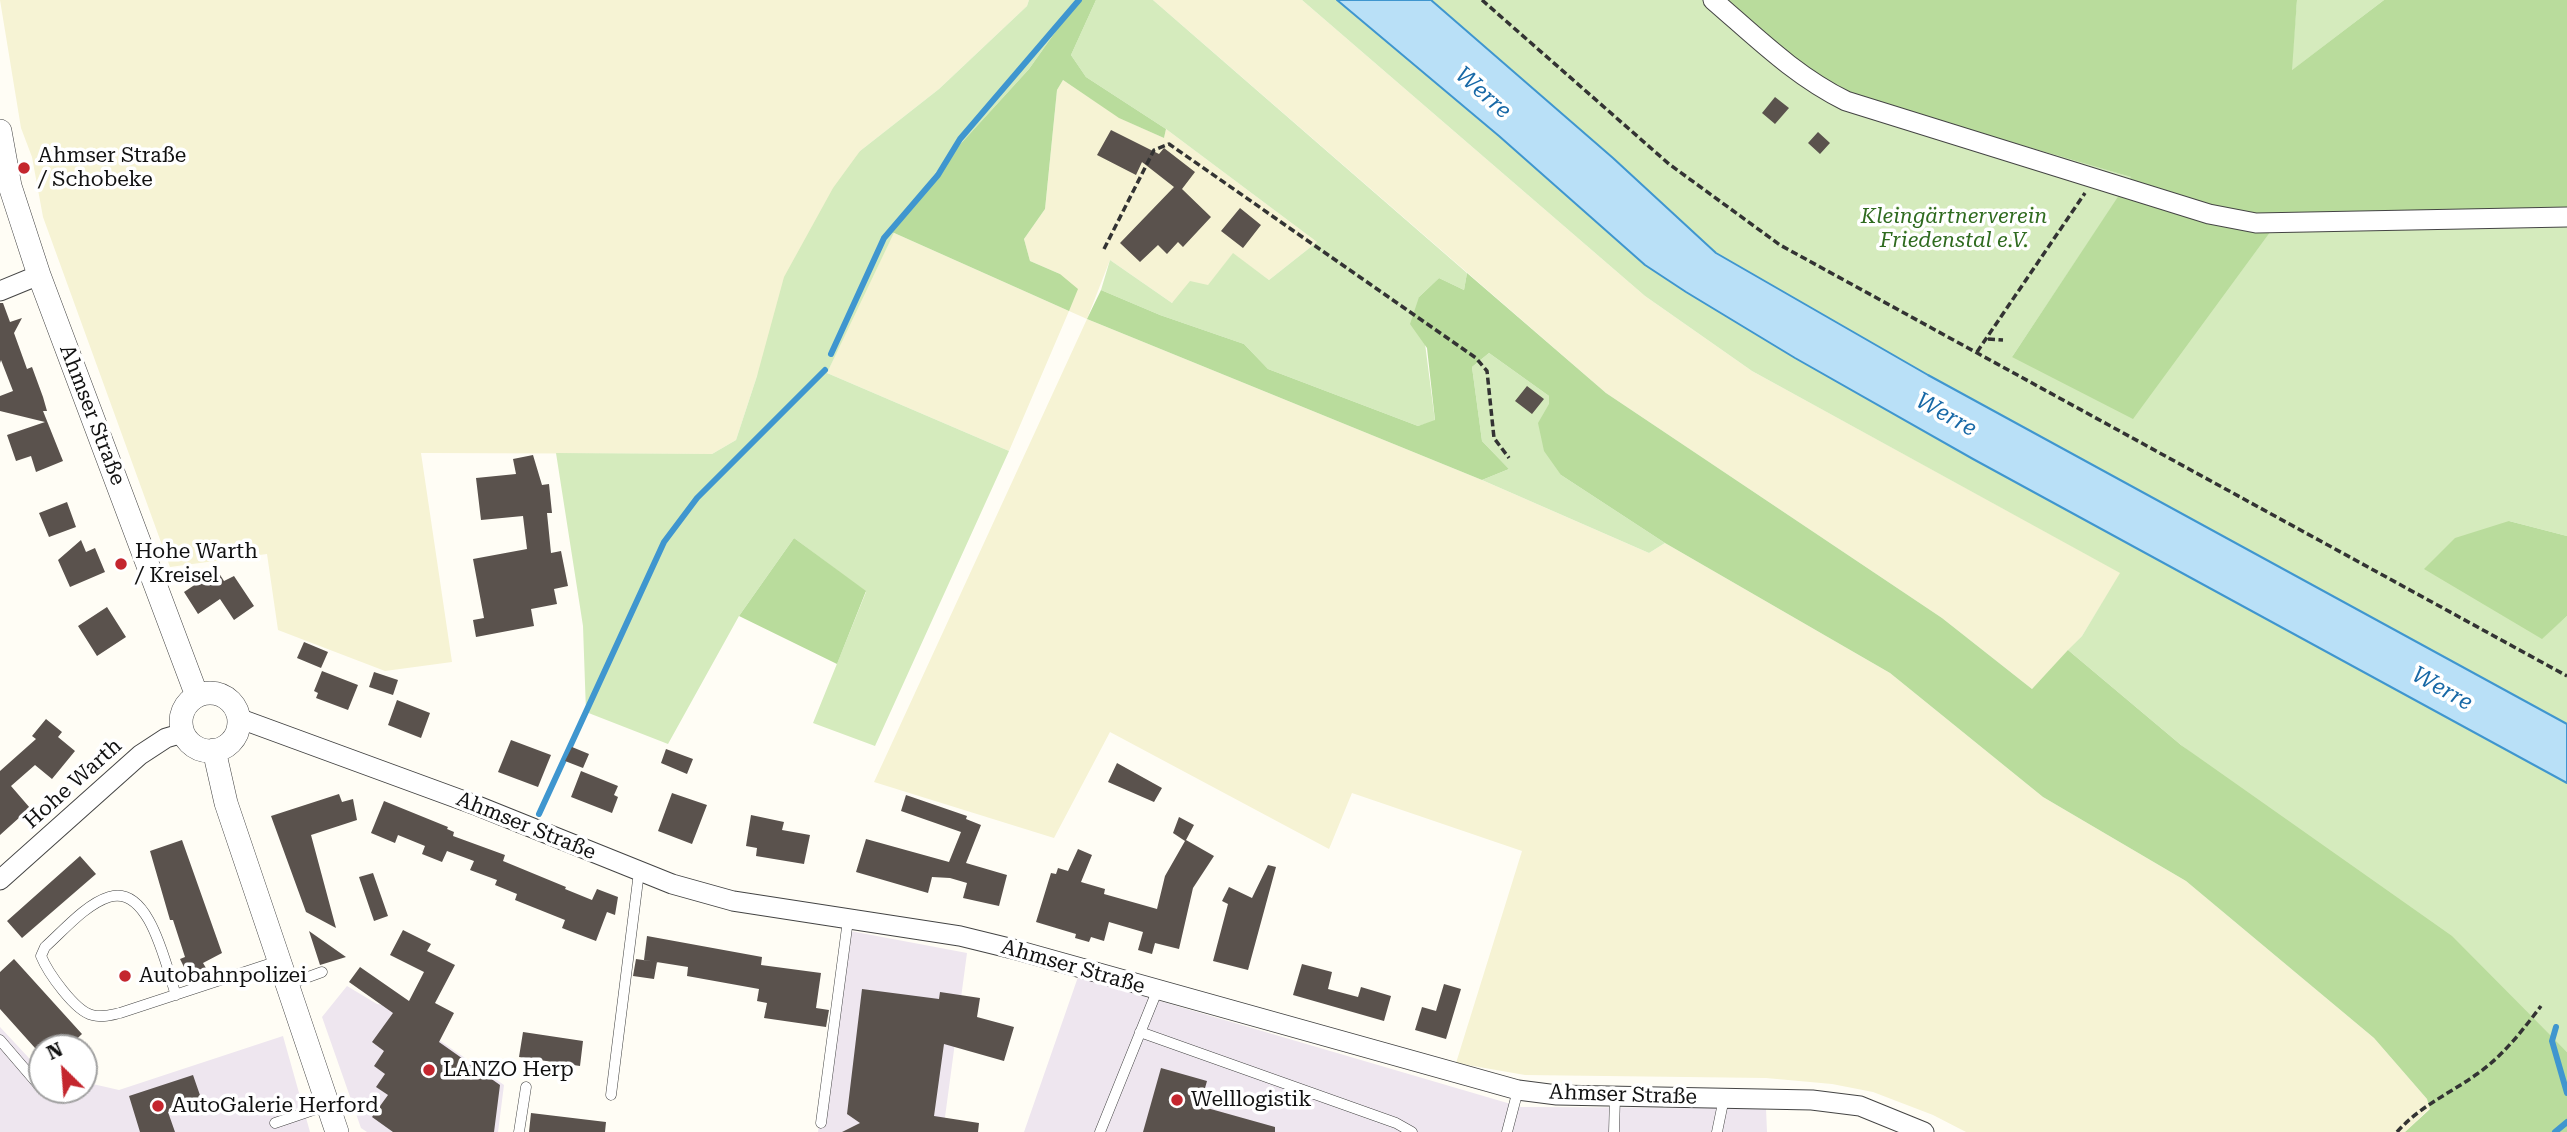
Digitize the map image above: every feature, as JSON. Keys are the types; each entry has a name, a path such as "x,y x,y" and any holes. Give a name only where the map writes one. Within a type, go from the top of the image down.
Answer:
{"street":[{"path":"1713,0 1787,65 1816,86 1846,101 2209,214 2256,223 2567,217"},
{"name":"Ahmser Straße","path":"0,131 10,186 39,275 197,696"},
{"path":"0,291 39,275"},
{"path":"206,693 223,696 236,709 239,718 233,739 214,750 195,747 183,733 183,712 197,696 206,693"},
{"name":"Ahmser Straße","path":"239,718 478,806 639,872 733,901 960,936 1518,1090 1557,1095 1812,1100 1860,1106 1903,1127 1924,1132"},
{"name":"Hohe Warth","path":"0,880 141,755 166,738 183,733"},
{"path":"214,750 226,803 337,1132"}],"lane":[{"path":"611,1095 639,872"},
{"path":"176,995 146,913 131,899 119,896 100,901 45,947 41,956 47,969 89,1015 102,1017 120,1013 176,995 281,960"},
{"path":"821,1123 848,920"},
{"path":"289,984 322,972"},
{"path":"1100,1132 1157,991"},
{"path":"1140,1032 1396,1123 1412,1132"},
{"path":"0,1040 28,1072"},
{"path":"519,1132 526,1087"},
{"path":"1507,1132 1518,1090"},
{"path":"1614,1132 1615,1096"},
{"path":"1717,1132 1724,1098"},
{"path":"275,1122 328,1105"}],"path":[{"path":"1482,0 1669,164 1780,245 2567,676"},
{"path":"1104,249 1154,149 1169,144 1476,358 1487,371 1494,438 1509,457"},
{"path":"1977,352 2096,177"},
{"path":"1987,338 2003,340"},
{"path":"2397,1132 2419,1111 2499,1056 2541,1006"}],"shaded area":[{"path":"0,0 1029,0 1027,6 939,89 860,151 757,376 736,440 712,454 421,453 452,662 385,671 278,630 267,554 170,567 43,217 32,157 21,128"},
{"path":"1153,0 1302,0 1645,296 1752,371 2121,573 2082,636 2032,689 1942,618 1606,393"},
{"path":"1063,80 1120,118 1164,138 1166,129 1317,242 1269,280 1233,254 1208,286 1172,303 1110,260 1087,319 1069,311 1060,274 1030,261 1024,239 1045,209 1057,90"},
{"path":"892,232 1069,311 1009,451 827,373"},
{"path":"1087,319 1482,480 1649,553 1665,543 1890,673 2043,797 2186,881 2374,1038 2427,1099 2430,1108 2405,1132 1966,1132 1933,1115 1873,1092 1832,1084 1766,1078 1525,1075 1456,1063 1522,851 1352,793 1329,849 1110,732 1054,838 874,782"},
{"path":"845,930 967,953 943,1132 818,1132"},
{"path":"1078,977 1521,1107 1766,1108 1767,1132 1024,1132"},
{"name":"LANZO Herp","path":"347,986 377,1004 390,1006 504,1085 498,1132 367,1132 361,1128 322,1017"},
{"path":"0,1027 28,1057 28,1104 98,1104 98,1085 119,1090 283,1036 310,1132 0,1132"}],"green space":[{"path":"1029,0 1078,0 1029,69 944,162 901,218 827,373 1009,451 875,746 813,723 866,592 794,538 739,616 668,744 586,712 583,626 556,453 712,454 736,440 784,277 833,188 860,151 939,89 1027,6"},
{"path":"1078,0 1096,0 1071,55 1086,77 1166,129 1164,138 1119,118 1063,80 1057,90 1045,209 1024,239 1030,261 1060,274 1078,289 1069,311 892,232 944,162 1029,69"},
{"path":"1096,0 1153,0 1467,273 1464,290 1439,278 1419,297 1435,421 1418,426 1268,369 1244,344 1160,315 1101,290 1110,260 1172,303 1190,281 1208,285 1233,253 1269,280 1317,242 1166,129 1086,77 1071,55"},
{"path":"1302,0 1337,0 1499,136 1645,265 1686,292 1795,358 1973,459 2567,783 2567,1052 2524,1010 2181,745 2068,650 2082,636 2120,573 1752,371 1645,296"},
{"name":"Kleingärtnerverein Friedenstal e.V.","path":"1431,0 1726,0 1849,95 2132,177 2012,357 2284,213 2567,210 2567,536 2509,521 2542,638 2567,616 2567,724 1928,375 1716,253 1613,158"},
{"path":"1726,0 2297,0 2292,70 2384,0 2567,0 2567,210 2284,213 2133,419 2012,357 2131,177 1849,95 1819,80"},
{"path":"2297,0 2384,0 2291,71"},
{"path":"1467,273 1606,393 1942,618 2032,689 2068,650 2181,745 2452,936 2567,1052 2567,1132 2405,1132 2430,1109 2427,1099 2374,1038 2186,881 2043,797 1890,673 1665,543 1561,475 1544,451 1538,423 1549,404 1549,396 1489,353 1472,367 1482,441 1509,469 1482,480 1087,319 1101,290 1160,315 1244,344 1268,369 1418,426 1435,420 1427,348 1410,324 1419,297 1439,278 1464,290"},
{"path":"1489,353 1549,396 1561,475 1665,543 1649,553 1482,480 1509,469 1482,441 1472,367"},
{"path":"2509,521 2567,536 2567,616 2542,639 2424,569 2455,538"},
{"path":"794,538 866,591 837,664 739,616"}],"water":[{"name":"Werre","path":"1337,0 1431,0 1613,158 1716,253 1928,375 2567,724 2567,783 1973,459 1795,358 1686,292 1645,265 1499,136"}],"building":[{"path":"1775,97 1789,108 1775,124 1762,113"},
{"path":"1111,130 1159,154 1164,148 1195,172 1182,189 1211,217 1183,247 1178,242 1167,254 1158,245 1140,262 1120,243 1174,187 1142,162 1136,175 1097,155"},
{"path":"1818,132 1830,143 1820,154 1808,143"},
{"path":"1240,208 1261,225 1243,248 1221,231"},
{"path":"0,303 3,303 10,322 22,318 14,333 27,369 32,367 47,411 43,411 63,461 36,472 31,456 16,461 7,435 45,422 0,411 0,396 13,391 1,360 0,363"},
{"path":"1527,386 1544,399 1532,414 1515,401"},
{"path":"533,455 542,485 549,484 552,513 547,513 551,553 561,551 568,586 554,589 557,604 531,609 534,626 476,637 473,620 484,618 473,559 527,549 523,516 481,520 476,478 516,474 513,459"},
{"path":"67,502 76,527 49,537 39,513"},
{"path":"81,540 86,552 95,548 105,572 70,587 58,560"},
{"path":"217,570 224,581 234,576 254,606 234,620 220,599 198,614 184,592"},
{"path":"107,607 126,637 97,656 78,626"},
{"path":"304,642 328,652 321,668 297,658"},
{"path":"322,671 358,685 348,710 316,698 318,693 314,691"},
{"path":"374,672 398,680 393,695 369,687"},
{"path":"397,700 430,713 421,738 388,725"},
{"path":"46,719 62,732 58,737 75,751 52,779 35,765 11,786 30,808 0,835 0,771 36,739 32,736"},
{"path":"511,740 551,755 538,787 498,772"},
{"path":"572,747 589,754 583,768 565,761"},
{"path":"666,749 693,759 687,774 661,763"},
{"path":"1117,763 1162,788 1154,802 1108,782"},
{"path":"581,771 618,786 614,795 618,797 612,813 571,797"},
{"path":"672,793 707,805 692,844 658,831"},
{"path":"339,794 342,802 353,799 357,820 311,835 336,928 306,912 271,816"},
{"path":"906,795 967,816 966,819 981,825 966,863 1007,875 999,906 963,898 967,883 950,878 932,877 928,893 856,872 866,839 949,862 961,832 901,811"},
{"path":"384,801 448,827 447,829 454,832 453,836 505,855 503,861 566,887 565,889 592,900 597,889 618,897 615,915 607,912 596,941 562,928 565,920 515,900 517,894 495,885 497,880 470,870 474,861 447,851 442,862 422,854 425,846 398,835 395,843 371,833"},
{"path":"751,815 784,822 782,830 810,835 804,864 756,856 757,848 746,846"},
{"path":"1179,817 1194,825 1186,840 1214,856 1193,888 1179,949 1155,943 1152,954 1138,950 1143,932 1109,922 1104,941 1091,937 1089,942 1075,938 1076,934 1036,922 1051,873 1056,874 1058,868 1068,871 1078,849 1092,855 1081,882 1105,889 1104,894 1157,909 1165,876 1185,841 1173,833"},
{"path":"182,840 222,953 203,963 206,968 189,977 180,959 185,957 173,920 170,920 150,851"},
{"path":"80,856 96,874 22,938 7,921"},
{"path":"1268,865 1276,867 1248,970 1213,961 1228,904 1222,901 1229,887 1252,898"},
{"path":"373,873 388,916 374,921 359,877"},
{"name":"LANZO Herp","path":"403,930 431,944 427,951 455,965 435,1003 454,1013 439,1042 500,1085 494,1132 393,1132 372,1117 388,1095 376,1087 385,1074 374,1066 384,1051 372,1042 393,1013 349,982 360,967 409,1001 424,972 390,955"},
{"path":"309,931 346,957 320,965"},
{"path":"647,936 762,957 761,965 821,973 816,1008 829,1010 826,1027 764,1018 767,1003 757,1001 759,989 687,976 688,967 644,960"},
{"path":"14,959 82,1034 28,1034 28,1040 0,1009 0,972"},
{"path":"636,959 657,962 654,979 633,976"},
{"path":"1302,964 1332,972 1328,989 1358,997 1361,987 1391,996 1384,1021 1293,995"},
{"path":"1444,984 1461,989 1446,1039 1415,1030 1422,1007 1436,1011"},
{"path":"862,989 939,999 940,992 980,998 977,1017 1014,1027 1004,1061 944,1044 934,1116 979,1123 978,1132 842,1132 860,1123 847,1114"},
{"path":"523,1032 583,1041 580,1066 519,1057"},
{"name":"Welllogistik","path":"1161,1068 1207,1081 1200,1106 1275,1127 1275,1132 1143,1132"},
{"name":"AutoGalerie Herford","path":"193,1075 202,1101 168,1112 175,1132 140,1132 129,1096"},
{"path":"531,1113 606,1122 605,1132 529,1132"}],"waterway":[{"path":"831,354 884,238 938,175 960,139 1079,0"},
{"path":"539,814 664,542 697,498 825,370"},
{"path":"2556,1027 2552,1041 2567,1093"},
{"path":"2555,1132 2567,1122"}],"place":[{"name":"Ahmser Straße / Schobeke","path":"24,168"},
{"name":"Hohe Warth / Kreisel","path":"121,564"},
{"name":"Autobahnpolizei","path":"125,976"},
{"name":"LANZO Herp","path":"429,1070"},
{"name":"Welllogistik","path":"1177,1100"},
{"name":"AutoGalerie Herford","path":"158,1106"}]}
